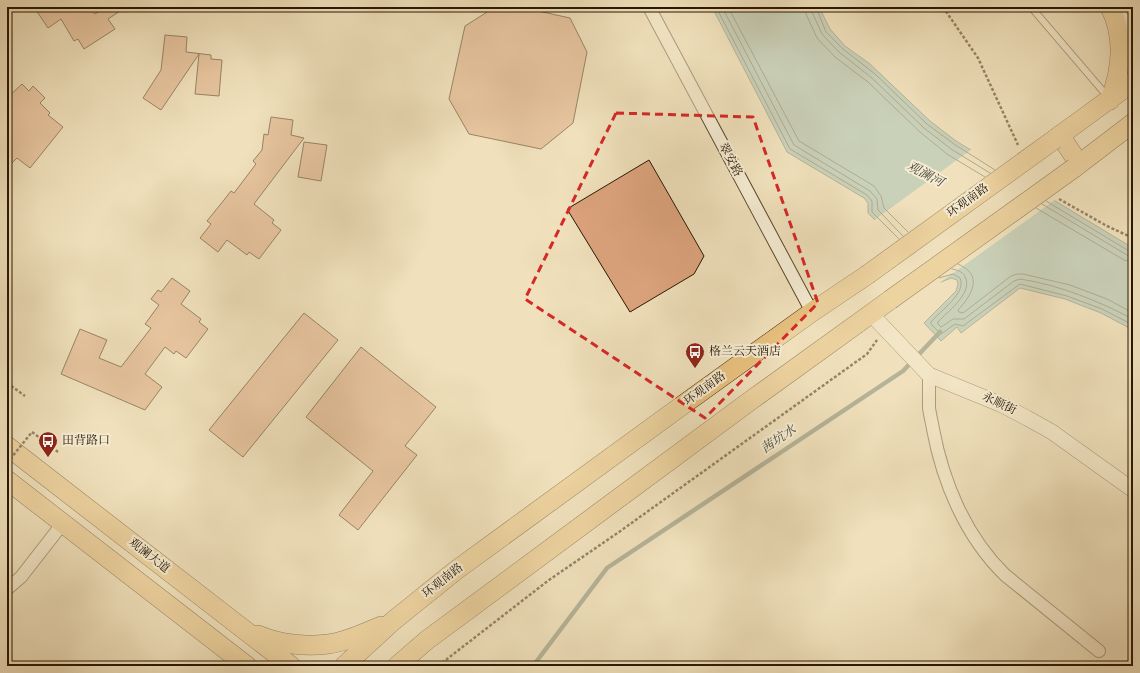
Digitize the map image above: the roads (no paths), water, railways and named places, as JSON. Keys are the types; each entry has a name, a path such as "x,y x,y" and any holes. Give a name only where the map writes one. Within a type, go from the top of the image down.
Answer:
{"main road":[{"path":"1110,7 1116,19 1120,42 1120,66 1110,100"},
{"name":"环观南路","path":"344,666 393,621 455,571 812,312 866,275 1133,82"},
{"path":"397,666 427,640 737,410 1077,166 1133,123"},
{"path":"1057,137 1077,166"},
{"name":"观澜大道","path":"7,446 291,666"},
{"path":"7,480 247,666"},
{"path":"245,631 278,642 298,645 328,644 348,639 393,621"},
{"path":"414,666 427,640"},
{"path":"223,648 237,666"}],"street":[{"name":"翠安路","path":"649,7 812,312"},
{"path":"1110,7 1133,30"},
{"name":"永顺街","path":"871,314 925,371 1000,404 1052,432 1133,490"},
{"path":"925,371 929,409 943,471 957,505 980,547 991,562 1005,575 1099,651"},
{"path":"7,589 21,577 63,523"}],"lane":[{"path":"1031,7 1110,100"}],"water":[{"name":"观澜河","path":"712,7 819,7 830,29 845,46 870,64 930,121 956,141 1133,248 1133,330 1101,313 1065,299 1020,288 961,333 957,327 941,341 924,323 956,291 958,284 957,280 951,278 937,282 868,213 868,203 864,198 787,152"}],"waterway":[{"name":"茜坑水","path":"533,666 607,568 903,371 940,332"}],"place":[{"name":"格兰云天酒店","path":"695,369"},
{"name":"田背路口","path":"48,458"}]}
